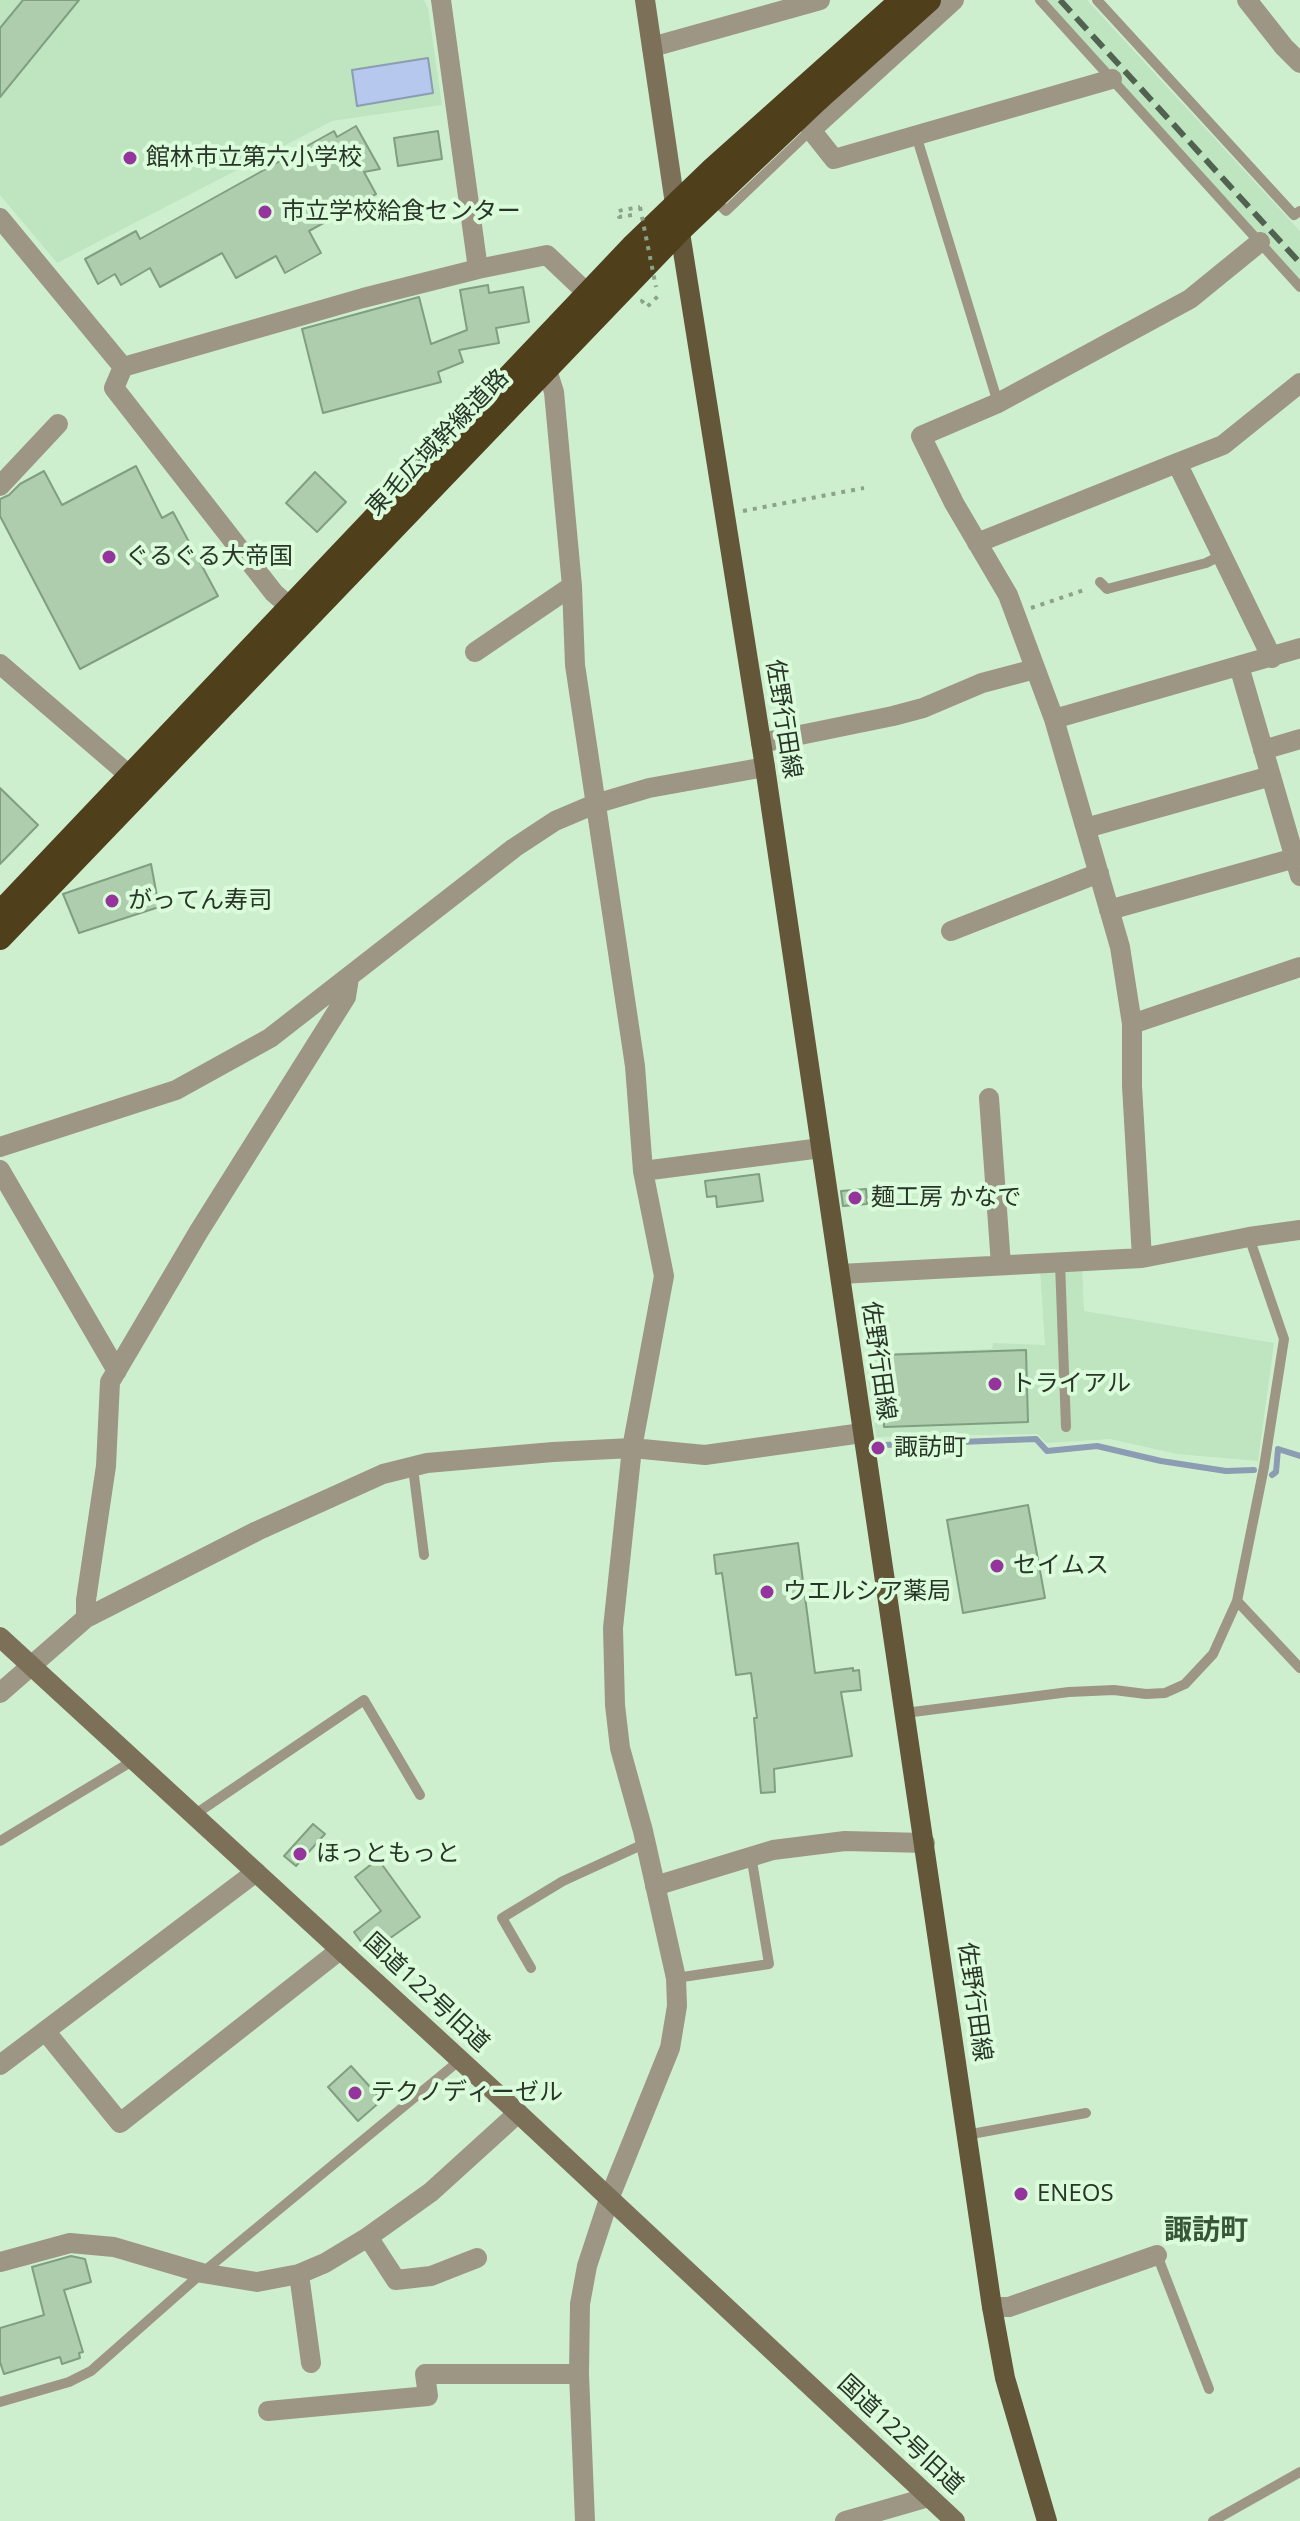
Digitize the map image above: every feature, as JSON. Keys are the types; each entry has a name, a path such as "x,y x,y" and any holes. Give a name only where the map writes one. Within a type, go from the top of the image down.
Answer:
{"highway":[{"name":"東毛広域幹線道路","path":"0,938 903,0"},
{"name":"東毛広域幹線道路","path":"0,913 675,204 929,0"}],"main road":[{"name":"佐野行田線","path":"675,204 765,767 992,2307 1005,2378 1047,2521"}],"street":[{"path":"441,0 478,269"},
{"path":"645,0 675,204"},
{"path":"652,47 820,0"},
{"path":"903,0 925,26"},
{"path":"954,0 811,130 834,159 1112,79"},
{"path":"1247,0 1300,63"},
{"path":"0,218 123,367"},
{"path":"1142,1258 1132,1086 1132,1024 1120,947 1054,719 1008,595 954,503 921,436 998,403 1190,299 1260,242"},
{"path":"123,367 363,298 547,255 587,293"},
{"path":"123,367 114,388 274,593 289,606"},
{"path":"547,370 554,392 572,586 575,665 635,1066 643,1171 664,1276 632,1448 613,1628 615,1705 620,1748 646,1843 676,1978 677,2006 670,2048 609,2199 587,2266 580,2304 579,2374 585,2521"},
{"path":"977,543 1223,445 1300,383"},
{"path":"0,486 58,424"},
{"path":"1177,463 1272,658"},
{"path":"475,652 572,586"},
{"path":"1054,719 1300,648"},
{"path":"0,664 129,775"},
{"path":"1109,910 1297,867 1239,666"},
{"path":"761,743 923,708 982,683 1035,669"},
{"path":"1263,750 1300,739"},
{"path":"0,1147 176,1090 270,1038 514,848 555,821 595,804 649,788 765,767"},
{"path":"1086,828 1271,776"},
{"path":"951,931 1099,873"},
{"path":"1132,1024 1300,967"},
{"path":"86,1618 106,1466 110,1382 199,1231 346,997 349,978"},
{"path":"989,1098 1001,1265"},
{"path":"643,1171 821,1148"},
{"path":"0,1170 117,1371"},
{"path":"840,1274 1142,1258 1300,1230"},
{"path":"0,1693 86,1618 257,1531 383,1474 427,1463 632,1448 705,1455 862,1433"},
{"name":"国道122号旧道","path":"0,1637 518,2113 955,2521"},
{"path":"655,1886 773,1850 845,1841 925,1843"},
{"path":"0,2065 256,1872"},
{"path":"46,2032 120,2123 340,1950"},
{"path":"0,2262 70,2243 114,2247 202,2273 257,2282 299,2274 325,2263 368,2237 431,2192 518,2113"},
{"path":"368,2237 396,2280 431,2276 477,2258"},
{"path":"992,2307 1009,2307 1157,2255"},
{"path":"299,2274 311,2363"},
{"path":"268,2411 428,2396 425,2374 579,2374"},
{"path":"845,2521 929,2497"}],"lane":[{"path":"1040,0 1300,287"},
{"path":"1097,0 1294,215 1300,211"},
{"path":"713,197 726,211 811,130"},
{"path":"916,135 998,403"},
{"path":"1100,582 1107,589 1206,563 1222,555"},
{"path":"905,1713 1069,1692 1114,1690 1165,1693 1185,1684 1213,1654 1237,1601 1264,1467 1284,1339 1249,1237"},
{"path":"1060,1262 1066,1427"},
{"path":"413,1468 424,1555"},
{"path":"1237,1601 1300,1668"},
{"path":"194,1815 364,1700 420,1795"},
{"path":"0,1841 134,1760"},
{"path":"531,1968 502,1918 563,1881 646,1843"},
{"path":"676,1978 769,1964 751,1855"},
{"path":"0,2402 69,2382 91,2371 202,2273 460,2060"},
{"path":"966,2135 1086,2113"},
{"path":"1157,2255 1209,2389"},
{"path":"1213,2521 1300,2472"}],"path":[{"path":"647,210 639,217 619,217 618,211 640,207 656,287 642,301 647,307 661,293"},
{"path":"650,281 663,284"},
{"path":"737,512 864,488"},
{"path":"1015,613 1100,582"}],"shaded area":[{"name":"館林市立第六小学校","path":"0,0 424,0 428,8 442,105 332,121 57,263 0,195"},
{"path":"1045,0 1087,0 1300,231 1300,280"},
{"path":"1082,1266 1084,1311 1274,1343 1258,1461 1177,1454 1110,1439 1046,1443 1038,1434 876,1437 865,1354 992,1349 993,1343 1045,1345 1040,1270"}],"water":[{"path":"428,58 433,93 357,106 352,70"}],"building":[{"path":"23,0 79,0 0,97 0,28"},
{"name":"市立学校給食センター","path":"356,126 380,169 364,172 376,194 309,231 321,253 285,273 276,256 236,278 222,253 160,287 150,268 121,285 115,274 98,284 85,259 136,231 140,239 334,131 337,137"},
{"path":"438,131 442,159 398,166 394,138"},
{"path":"488,285 489,293 523,287 529,322 496,328 499,343 459,350 463,362 438,372 441,382 323,413 302,329 419,297 431,344 467,330 460,290"},
{"name":"ぐるぐる大帝国","path":"136,466 162,518 173,512 218,596 80,669 0,516 0,499 44,471 62,505"},
{"path":"315,472 346,502 317,532 286,503"},
{"path":"0,788 38,825 0,864"},
{"name":"がってん寿司","path":"151,864 159,907 79,933 63,894"},
{"path":"759,1174 763,1201 717,1207 716,1196 707,1197 705,1181"},
{"path":"866,1189 867,1204 843,1206 841,1191"},
{"path":"1026,1350 1028,1422 884,1427 881,1355"},
{"path":"1028,1505 1045,1598 963,1613 947,1520"},
{"path":"798,1543 815,1673 853,1668 853,1671 859,1670 861,1690 841,1692 852,1756 774,1769 775,1792 761,1793 751,1673 736,1675 722,1573 716,1574 714,1555"},
{"path":"313,1824 325,1834 296,1866 284,1856"},
{"path":"378,1859 420,1917 369,1953 354,1932 381,1911 355,1877"},
{"name":"テクノディーゼル","path":"351,2066 382,2100 358,2121 328,2087"},
{"path":"71,2256 85,2259 91,2282 64,2290 83,2352 79,2353 80,2358 62,2364 60,2357 4,2374 0,2362 0,2328 44,2315 32,2267"}],"waterway":[{"path":"884,1445 1036,1439 1047,1451 1097,1446 1161,1461 1226,1471 1254,1470"},
{"path":"1272,1475 1276,1472 1278,1449 1300,1456"}],"railway":[{"path":"1060,0 1300,263"}],"place":[{"name":"館林市立第六小学校","path":"130,158"},
{"name":"市立学校給食センター","path":"265,212"},
{"name":"ぐるぐる大帝国","path":"109,557"},
{"name":"がってん寿司","path":"112,901"},
{"name":"麺工房 かなで","path":"855,1198"},
{"name":"トライアル","path":"995,1384"},
{"name":"諏訪町","path":"878,1448"},
{"name":"セイムス","path":"997,1566"},
{"name":"ウエルシア薬局","path":"767,1592"},
{"name":"ほっともっと","path":"300,1854"},
{"name":"テクノディーゼル","path":"355,2093"},
{"name":"ENEOS","path":"1021,2194"}],"district":[{"name":"諏訪町","path":"1206,2231"}]}
